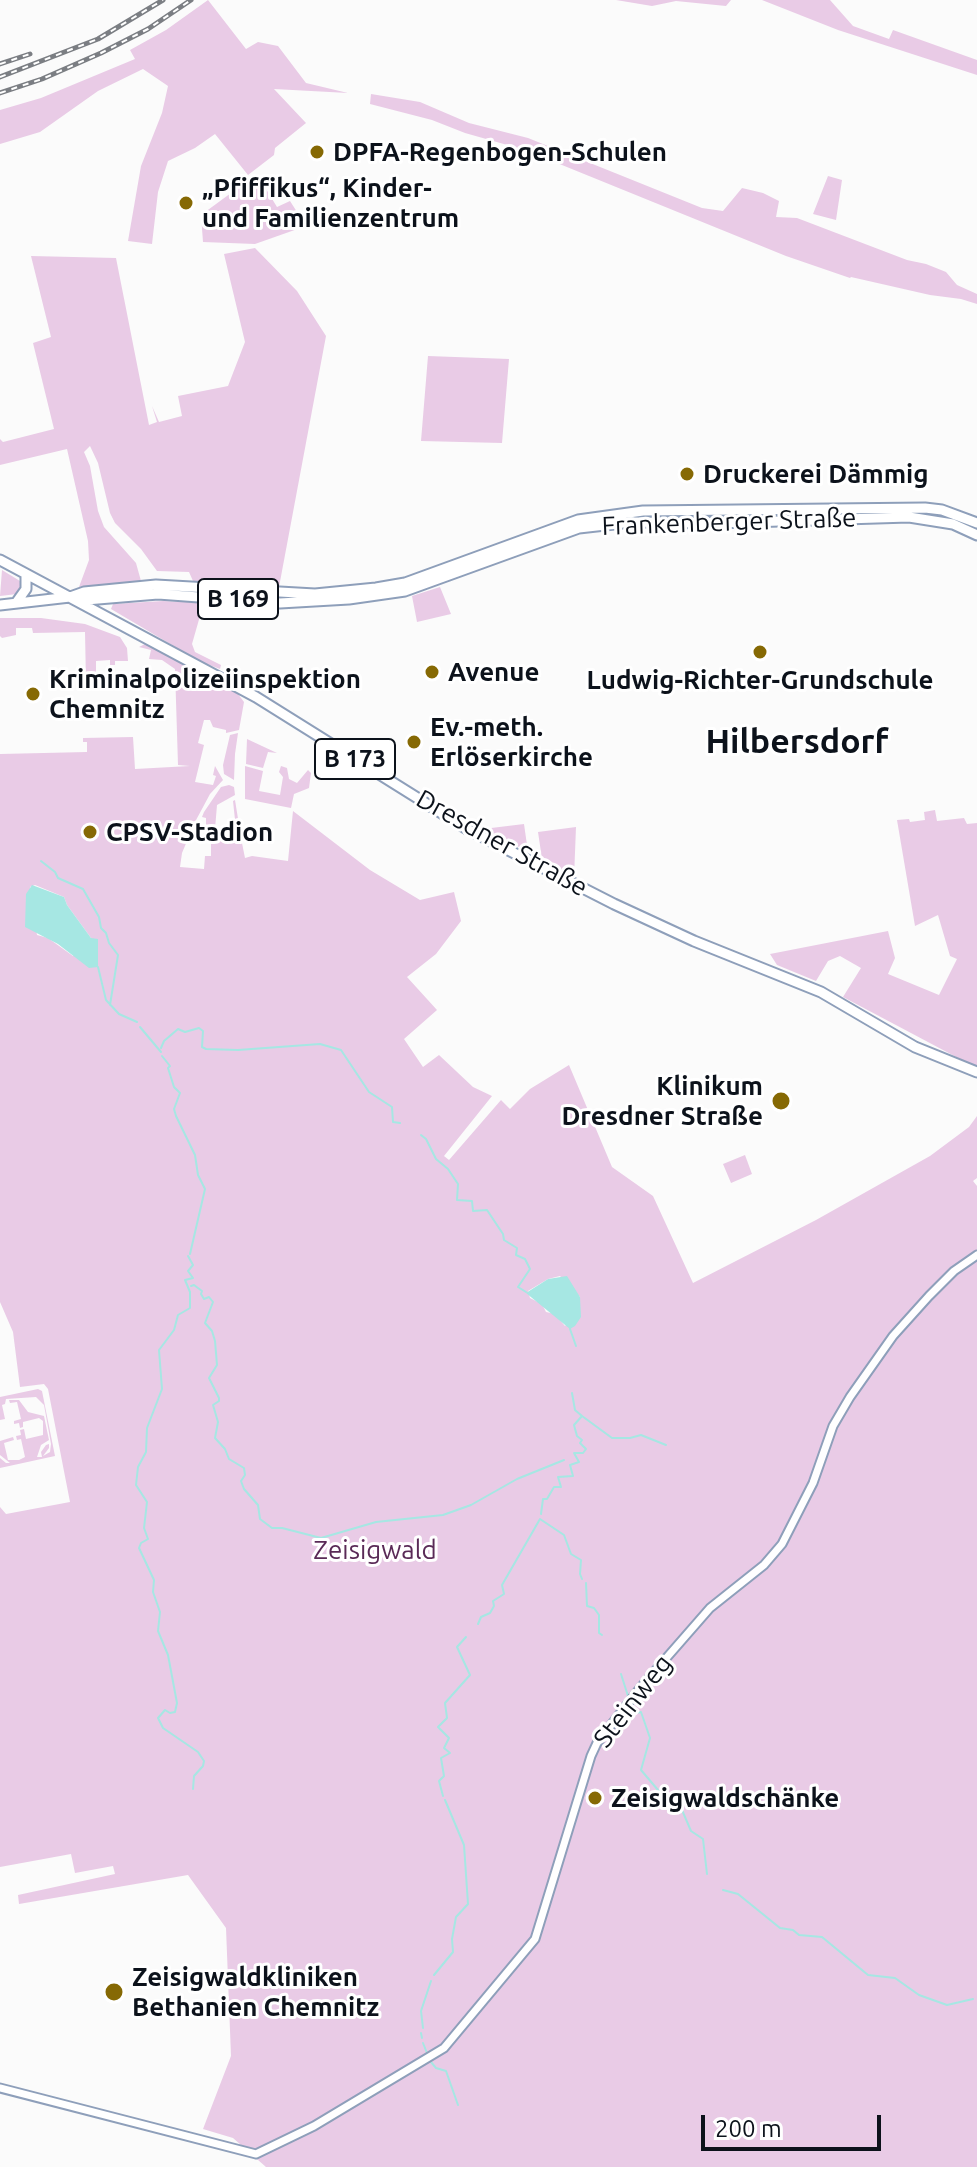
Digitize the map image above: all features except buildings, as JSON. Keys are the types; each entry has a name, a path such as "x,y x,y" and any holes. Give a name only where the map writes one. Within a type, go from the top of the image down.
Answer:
{"main road":[{"name":"Frankenberger Straße","path":"70,597 84,592 156,585 315,594 376,588 405,583 578,520 643,511 925,508 942,510 977,523"},
{"name":"Frankenberger Straße","path":"70,597 86,600 158,594 280,603 349,599 405,591 579,528 632,522 728,523 909,517 953,524 977,535"},
{"name":"Dresdner Straße","path":"0,560 256,697 467,829 694,941 821,992 915,1047 977,1072"},
{"path":"16,603 26,589 26,574"},
{"path":"0,605 70,597"}],"street":[{"name":"Steinweg","path":"0,2088 256,2154 314,2126 444,2048 535,1939 597,1743 710,1608 764,1565 782,1544 813,1483 833,1426 850,1397 893,1336 954,1271 977,1255"}],"green space":[{"path":"208,0 246,49 258,42 278,46 306,83 348,93 274,89 306,123 275,148 274,155 248,175 215,134 168,161 158,192 152,244 128,241 141,166 162,113 168,86 143,69 98,91 40,132 0,144 0,110 41,98 135,59 130,50 166,30"},
{"path":"616,0 731,0 726,6 676,1 652,6"},
{"path":"762,0 830,0 853,26 889,39 893,30 977,60 977,75 838,30"},
{"path":"371,94 420,102 469,123 528,138 702,208 723,211 742,188 763,193 779,201 776,217 797,218 946,272 957,285 977,294 977,304 850,278 786,256 525,150 370,104"},
{"path":"257,174 277,207 290,201 306,226 255,244 203,242 201,215"},
{"path":"828,176 842,180 836,220 813,214"},
{"path":"255,248 297,291 326,336 279,587 193,581 189,572 157,571 141,549 115,523 90,446 84,452 104,527 136,563 141,581 79,587 89,560 88,541 67,449 0,465 0,439 3,442 54,429 33,343 51,337 31,256 116,258 149,425 157,422 152,406 159,422 182,416 178,396 228,386 245,342 224,254"},
{"path":"428,356 509,359 502,443 421,441"},
{"path":"2,570 20,581 17,594 0,596"},
{"path":"440,587 451,614 417,622 412,596"},
{"path":"163,601 231,604 202,609 192,644 195,652 221,665 220,669 199,661 111,609 113,604"},
{"path":"0,618 41,618 85,624 120,637 127,648 128,661 115,661 115,665 110,665 110,660 96,661 96,682 86,682 85,632 33,633 32,628 16,628 16,635 2,638"},
{"name":"Zeisigwald","path":"145,644 238,694 244,702 239,730 226,733 226,730 213,727 210,720 204,720 198,743 204,745 195,782 213,785 215,766 223,780 210,794 195,822 182,853 180,867 204,869 205,856 211,856 211,833 240,833 245,858 252,856 288,861 293,811 370,870 420,900 454,892 461,921 436,954 407,977 437,1010 404,1039 423,1067 439,1055 473,1087 492,1096 444,1156 449,1160 501,1100 510,1109 530,1089 569,1065 612,1167 653,1196 693,1283 816,1220 930,1156 969,1127 977,1116 977,1178 973,1181 977,1186 977,2167 266,2167 233,2138 203,2129 231,2056 226,1928 188,1875 19,1904 18,1895 115,1874 113,1866 75,1873 71,1854 0,1867 0,1507 6,1514 70,1502 48,1389 44,1384 20,1387 13,1332 0,1302 0,754 87,752 87,742 83,742 83,738 133,737 135,769 190,766 178,765 175,669 162,660 149,659 151,650 139,647","holes":["35,885 64,897 91,938 73,956 48,938 37,935 30,887","560,1276 580,1297 580,1309 565,1326 555,1314 546,1312 542,1304 530,1298 528,1291"]},
{"path":"238,733 234,780 224,774 223,765 230,735"},
{"path":"247,739 277,753 268,752 263,768 246,764"},
{"path":"245,766 263,771 259,791 280,795 281,766 287,768 289,779 297,783 308,770 311,773 309,788 294,794 291,808 245,799"},
{"path":"221,787 234,787 235,795 217,805 215,829 236,829 235,800 240,831 206,829 206,818 202,817 204,812"},
{"path":"935,810 937,821 964,818 967,824 977,823 977,1068 843,997 861,968 840,956 828,961 816,981 777,965 770,954 888,931 895,958 888,974 939,995 957,959 950,956 938,915 915,926 897,820 925,820 924,812"},
{"path":"524,824 527,845 523,849 483,829"},
{"path":"576,827 574,878 542,859 538,832"},
{"path":"745,1155 752,1174 731,1183 723,1164"},
{"path":"38,1389 42,1391 55,1456 0,1468 0,1458 10,1463 0,1455 0,1441 13,1437 14,1440 4,1443 8,1460 19,1460 25,1457 21,1439 17,1440 16,1436 21,1435 20,1430 24,1429 26,1439 43,1435 43,1421 39,1418 23,1422 20,1428 19,1423 14,1424 14,1421 21,1419 17,1402 10,1403 9,1400 19,1400 28,1412 44,1416 49,1440 41,1445 37,1457 42,1457 41,1452 49,1444 43,1456 50,1452 51,1444 44,1405 36,1397 6,1399 2,1405 5,1419 0,1420 0,1397"}],"water":[{"path":"32,885 64,897 91,938 98,939 98,967 89,968 58,944 25,927 26,894"},
{"path":"567,1276 580,1297 581,1317 570,1329 526,1293 548,1279"}],"waterway":[{"path":"41,861 58,878 83,889 118,955 110,1005"},
{"path":"98,967 106,1000 119,1014 137,1022"},
{"path":"140,1027 161,1052"},
{"path":"161,1048 164,1041 178,1029 185,1032 199,1028 203,1031 202,1047 206,1049 238,1050 320,1044 341,1050 369,1092 392,1107 393,1122 400,1123"},
{"path":"162,1056 170,1066 174,1087 180,1093 174,1109 195,1155 198,1175 205,1189 190,1254"},
{"path":"421,1135 436,1159 448,1169 458,1184 457,1200 472,1201 473,1211 487,1210 504,1240 517,1248 516,1255 525,1259 530,1269 518,1287 526,1292"},
{"path":"188,1256 193,1265 188,1271 193,1278 185,1280 190,1292 190,1308 178,1315 174,1330 159,1350 162,1389 147,1428 146,1452 138,1467 136,1485 147,1502 144,1528 148,1539 139,1548 154,1580 153,1592 160,1612 158,1631 168,1655 177,1703 175,1712 165,1710 158,1718 163,1728 198,1752 204,1761 194,1776 193,1789"},
{"path":"191,1286 202,1291 204,1299 209,1297 213,1302 205,1323 215,1341 217,1365 209,1378 219,1398 213,1405 218,1422 215,1438 229,1459 244,1468 245,1475 241,1481 244,1489 258,1505 260,1519 272,1528 321,1538 376,1522 443,1515 471,1505 517,1479 564,1460"},
{"path":"570,1329 576,1346"},
{"path":"541,1514 543,1499 547,1499 554,1487 561,1487 558,1477 573,1476 570,1465 579,1462 574,1453 583,1453 586,1449 580,1443 582,1440 577,1436 574,1425 582,1416 575,1410 572,1393"},
{"path":"582,1416 612,1438 641,1435 666,1445"},
{"path":"478,1624 481,1617 490,1613 493,1601 504,1594 502,1585 540,1519 564,1535 571,1554 581,1560 582,1579"},
{"path":"586,1583 587,1606 594,1608 599,1615 599,1633 602,1635"},
{"path":"443,1796 439,1781 444,1776 441,1758 450,1753 444,1748 449,1738 438,1727 447,1718 445,1703 470,1675 457,1647 466,1637"},
{"path":"621,1674 628,1696"},
{"path":"629,1710 630,1714 641,1712 650,1738 641,1770 658,1790 682,1810 691,1831 703,1839 707,1874"},
{"path":"434,1975 453,1952 456,1917 468,1904 464,1845 445,1800"},
{"path":"723,1890 738,1894 780,1928 793,1930 799,1935 822,1937 868,1975 895,1978 919,1995 947,2005 973,1999"},
{"path":"423,2028 421,2011 431,1981"},
{"path":"421,2033 422,2038"},
{"path":"423,2043 427,2053"},
{"path":"431,2062 436,2068 446,2071 458,2105"}],"railway":[{"path":"0,77 98,39 163,0"},
{"path":"0,93 42,79 101,53 148,29 191,0"},
{"path":"0,64 30,54"}],"place":[{"name":"DPFA-Regenbogen-Schulen","path":"317,152"},
{"name":"„Pfiffikus“, Kinder- und Familienzentrum","path":"186,203"},
{"name":"Druckerei Dämmig","path":"687,474"},
{"name":"Ludwig-Richter-Grundschule","path":"760,652"},
{"name":"Avenue","path":"432,672"},
{"name":"Kriminalpolizeiinspektion Chemnitz","path":"33,694"},
{"name":"Ev.-meth. Erlöserkirche","path":"414,742"},
{"name":"CPSV-Stadion","path":"90,832"},
{"name":"Klinikum Dresdner Straße","path":"781,1101"},
{"name":"Zeisigwaldschänke","path":"595,1798"},
{"name":"Zeisigwaldkliniken Bethanien Chemnitz","path":"114,1992"}],"district":[{"name":"Hilbersdorf","path":"797,742"}]}
